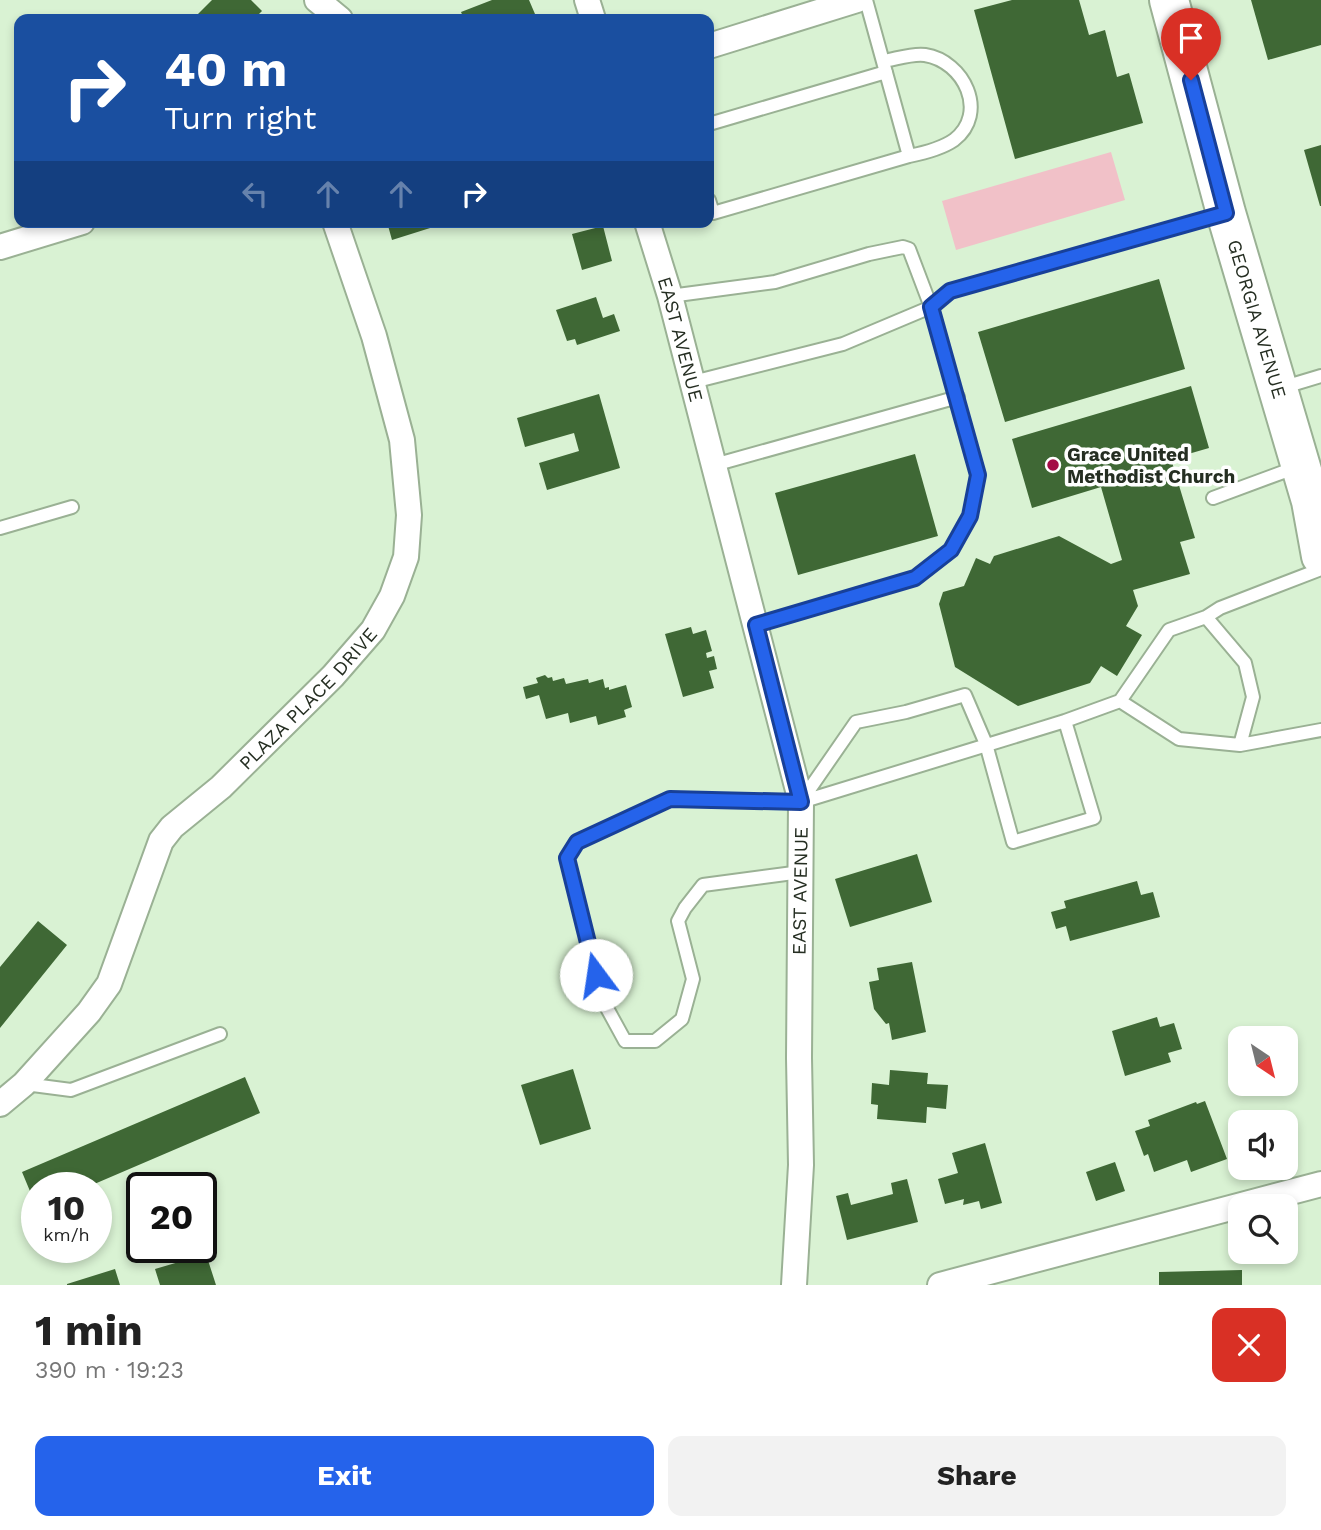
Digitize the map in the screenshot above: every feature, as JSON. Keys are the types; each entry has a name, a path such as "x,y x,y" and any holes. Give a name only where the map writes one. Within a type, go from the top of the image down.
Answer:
{"main road":[{"name":"GEORGIA AVENUE","path":"1170,0 1226,213 1311,501 1321,556"}],"street":[{"path":"317,0 334,14"},
{"path":"714,44 857,0"},
{"path":"0,247 62,228"},
{"name":"PLAZA PLACE DRIVE","path":"0,1104 24,1084 89,1012 109,984 161,841 172,827 221,787 333,676 373,630 392,596 406,557 409,515 402,440 374,336 337,228"},
{"name":"EAST AVENUE","path":"649,228 670,296 801,802 801,1165 794,1285"},
{"path":"940,1285 1321,1184"}],"lane":[{"path":"866,0 909,156"},
{"path":"714,122 923,54 943,60 962,76 971,107 967,124 956,138 941,147 714,213"},
{"path":"693,383 843,344 931,307 950,291 1226,213"},
{"path":"670,296 775,282 869,254 903,247 909,249 931,307 958,397 978,475 970,516 951,550 915,578 756,625"},
{"path":"1277,390 1321,376"},
{"path":"714,465 958,397"},
{"path":"1213,498 1301,466"},
{"path":"0,528 72,507"},
{"path":"801,872 703,886 678,921 693,979 682,1019 655,1041 625,1041 602,999 567,858 577,842 670,799 801,802 1065,721 1120,701 1169,630 1321,569"},
{"path":"1206,617 1245,663 1253,697 1240,745"},
{"path":"801,802 856,722 906,712 965,695 986,744 1013,842 1094,818 1065,721"},
{"path":"1120,701 1179,739 1240,745 1321,730"},
{"path":"24,1084 71,1090 220,1034"}],"shaded area":[{"path":"1111,152 1125,200 956,250 942,201"}],"building":[{"path":"212,0 251,0 262,11 259,14 198,14"},
{"path":"492,0 529,0 535,14 462,14 461,12"},
{"path":"1012,0 1079,0 1089,35 1105,30 1117,77 1129,73 1143,123 1015,159 974,10"},
{"path":"1251,0 1321,0 1321,45 1268,60"},
{"path":"1321,145 1321,206 1320,206 1304,150"},
{"path":"389,228 430,228 392,240"},
{"path":"604,228 612,261 582,270 572,234"},
{"path":"1159,279 1185,369 1005,422 978,332"},
{"path":"596,297 603,318 614,314 620,331 577,345 575,339 567,341 556,310"},
{"path":"1191,386 1209,448 1171,459 1195,538 1180,542 1190,574 1133,590 1138,606 1126,626 1142,635 1117,676 1101,666 1090,683 1018,706 955,667 939,604 943,592 964,586 976,558 990,564 994,556 1059,536 1111,564 1122,560 1101,487 1032,508 1012,439"},
{"path":"599,394 620,468 547,490 539,463 579,451 574,433 525,447 517,418"},
{"path":"915,454 938,536 798,575 775,493"},
{"path":"691,627 693,634 706,630 712,651 706,653 707,658 714,656 717,669 709,671 714,688 683,697 665,634"},
{"path":"545,675 552,677 553,681 564,678 566,684 603,679 605,688 609,687 609,690 626,685 632,707 624,710 626,717 598,725 596,716 570,723 568,713 546,719 539,695 526,699 523,687 538,683 536,678"},
{"path":"917,854 932,902 850,927 835,879"},
{"path":"1137,881 1141,895 1153,892 1160,917 1070,941 1066,926 1056,929 1051,912 1066,908 1064,901"},
{"path":"38,921 67,945 0,1028 0,967"},
{"path":"912,962 926,1032 892,1040 889,1023 886,1024 874,1009 869,982 879,980 877,968"},
{"path":"1157,1017 1160,1027 1174,1023 1182,1049 1168,1053 1171,1062 1125,1076 1112,1031"},
{"path":"573,1069 591,1129 540,1145 521,1085"},
{"path":"890,1070 928,1073 927,1084 948,1085 946,1109 927,1107 926,1123 877,1119 878,1105 871,1104 872,1083 889,1085"},
{"path":"245,1077 260,1113 112,1176 112,1172 22,1172"},
{"path":"1205,1101 1227,1159 1191,1172 1187,1160 1154,1172 1148,1154 1144,1156 1135,1131 1150,1126 1148,1120"},
{"path":"985,1143 1002,1203 981,1209 979,1201 963,1205 964,1199 945,1204 938,1179 958,1173 952,1153"},
{"path":"1115,1162 1125,1191 1096,1201 1086,1172"},
{"path":"907,1179 918,1222 847,1240 836,1196 848,1193 851,1205 893,1194 891,1183"},
{"path":"175,1263 209,1263 216,1285 160,1285 155,1269"},
{"path":"115,1269 120,1285 67,1285 67,1284"},
{"path":"1242,1270 1242,1285 1159,1285 1159,1272"}],"place":[{"name":"Grace United Methodist Church","path":"1053,465"}],"route":[{"path":"596,975 567,858 577,842 670,799 801,802 756,625 915,578 951,550 970,516 978,475 931,307 950,291 1226,213 1191,80"}]}
